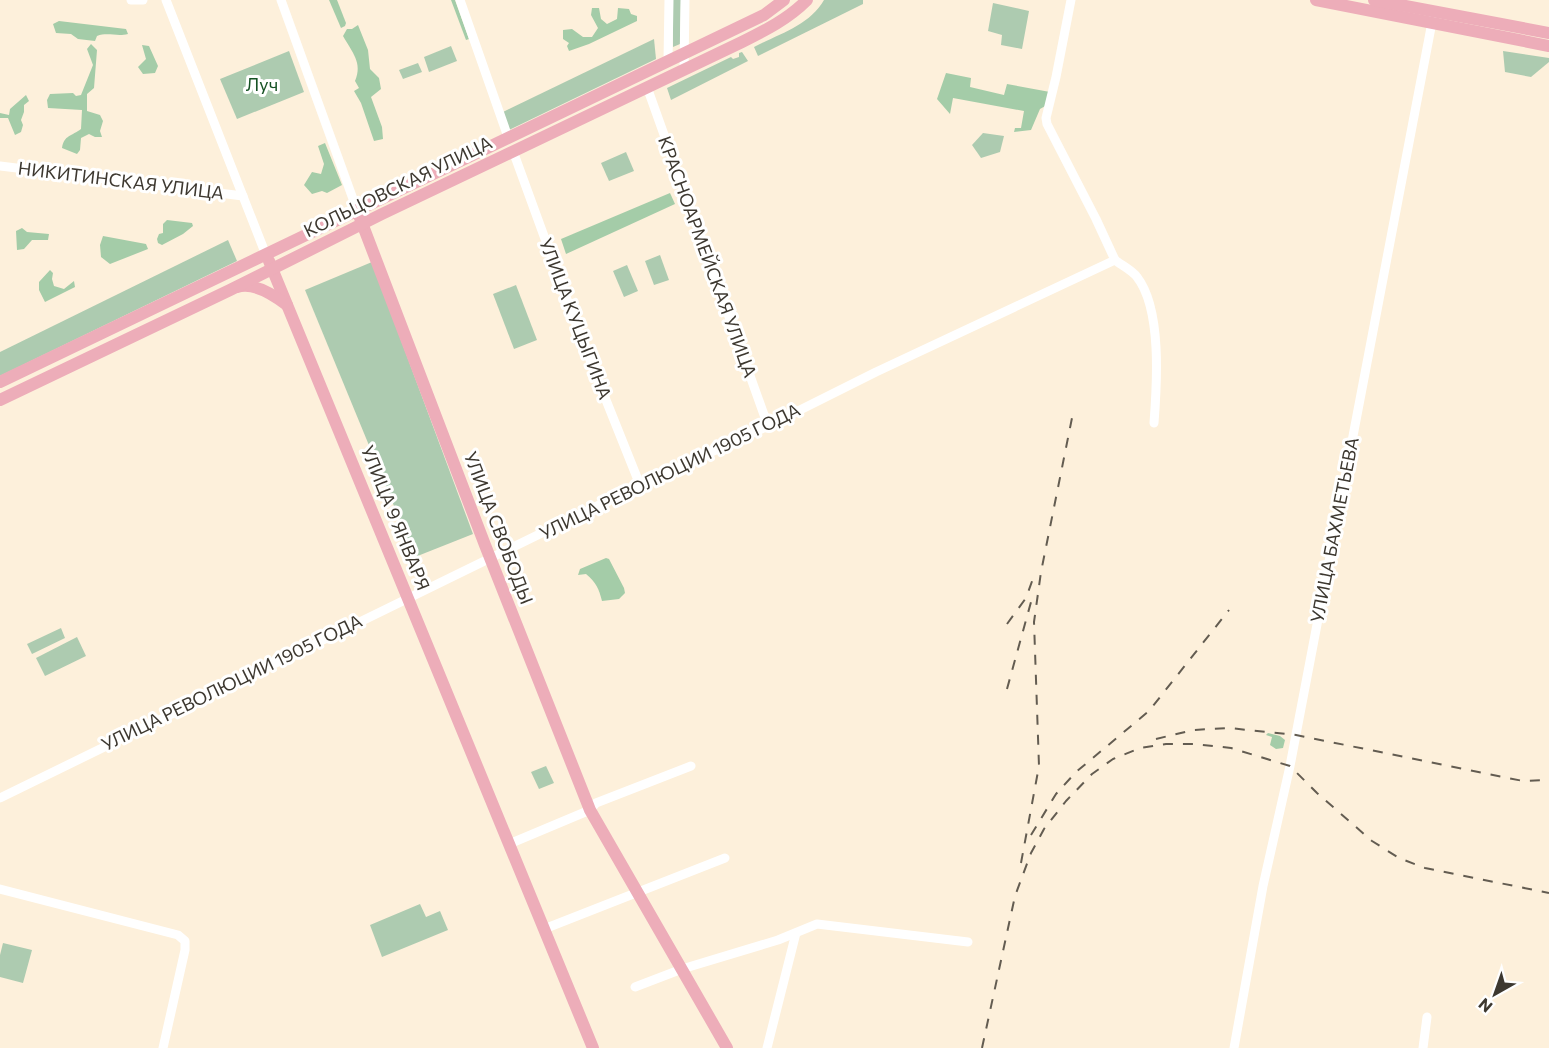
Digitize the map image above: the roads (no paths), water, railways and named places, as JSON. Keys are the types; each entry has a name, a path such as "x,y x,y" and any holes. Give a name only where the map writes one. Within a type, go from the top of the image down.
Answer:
{"main road":[{"name":"КОЛЬЦОВСКАЯ УЛИЦА","path":"0,382 764,15 784,0"},
{"name":"КОЛЬЦОВСКАЯ УЛИЦА","path":"0,400 774,26 791,15 807,0"},
{"path":"1316,0 1549,33"},
{"path":"1374,0 1433,18 1549,46"},
{"name":"УЛИЦА СВОБОДЫ","path":"357,210 491,559 591,810 727,1048"},
{"name":"УЛИЦА 9 ЯНВАРЯ","path":"266,255 593,1048"},
{"path":"230,290 241,286 255,288 274,296 288,306"}],"street":[{"path":"131,0 143,0"},
{"name":"УЛИЦА 9 ЯНВАРЯ","path":"166,0 266,255"},
{"name":"УЛИЦА СВОБОДЫ","path":"281,0 357,210"},
{"path":"460,0 508,137"},
{"path":"668,60 669,0"},
{"path":"684,70 685,0"},
{"path":"1071,0 1046,118 1047,124 1096,219 1114,260 1137,276 1150,301 1158,372 1154,423"},
{"name":"УЛИЦА БАХМЕТЬЕВА","path":"1234,1048 1263,886 1290,766 1433,18"},
{"name":"КРАСНОАРМЕЙСКАЯ УЛИЦА","path":"647,87 768,426"},
{"name":"УЛИЦА КУЦЫГИНА","path":"513,151 580,335 640,484"},
{"name":"НИКИТИНСКАЯ УЛИЦА","path":"0,166 243,196"},
{"name":"УЛИЦА РЕВОЛЮЦИИ 1905 ГОДА","path":"0,798 640,484 768,426 876,372 1114,260"},
{"path":"509,844 591,810 596,803 691,766"},
{"path":"544,929 725,858"},
{"path":"0,889 178,935 185,941 185,950 163,1048"},
{"path":"635,987 682,969 778,940 817,924 968,942"},
{"path":"767,1048 796,933"},
{"path":"1424,1048 1427,1017"}],"railway":[{"path":"1021,863 1039,766 1034,622 1041,572 1072,418"},
{"path":"1007,624 1026,598 1035,573"},
{"path":"1007,689 1031,602"},
{"path":"1031,835 1056,794 1076,772 1149,711 1229,610"},
{"path":"1156,739 1193,730 1229,728 1296,735 1523,781 1549,780"},
{"path":"982,1048 1015,896 1031,853 1044,829 1066,801 1092,774 1113,759 1140,748 1166,744 1231,748 1290,766 1372,841 1399,858 1425,868 1549,893"}],"park label":[{"name":"Луч","path":"262,85"}]}
